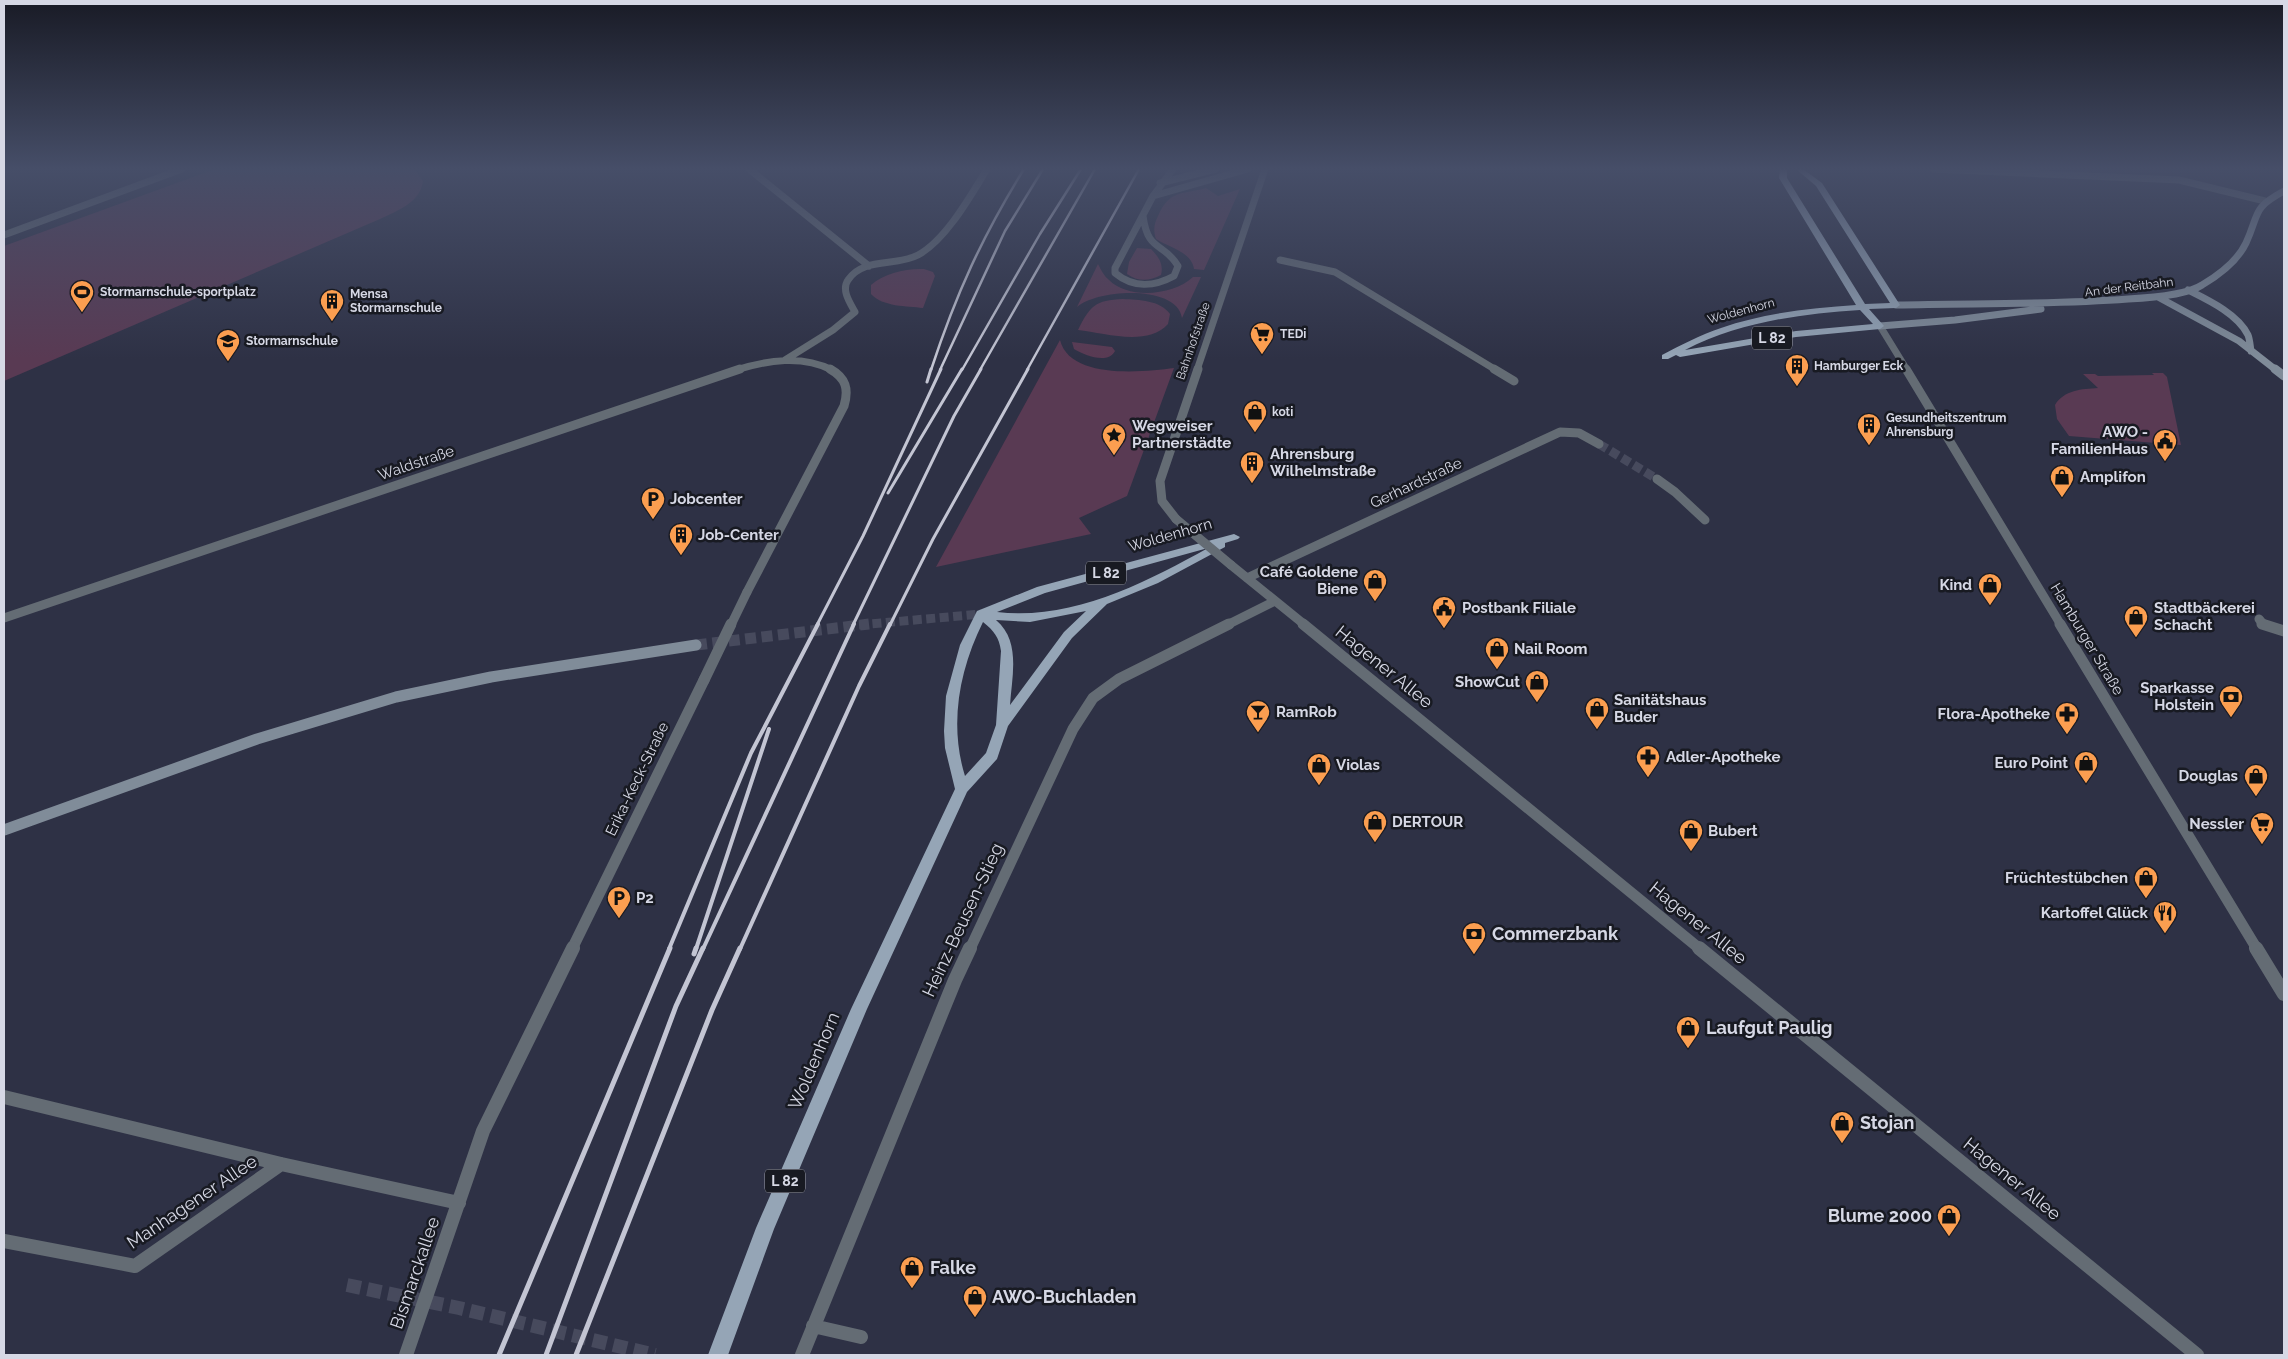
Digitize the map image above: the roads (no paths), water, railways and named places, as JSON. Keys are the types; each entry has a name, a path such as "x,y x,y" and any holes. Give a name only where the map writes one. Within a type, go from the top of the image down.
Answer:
{"main road":[{"name":"Hamburger Straße","path":"1816,232 1862,307 1880,326"},
{"path":"1849,232 1896,306 1880,326"},
{"name":"Woldenhorn","path":"1880,326 1796,334 1666,357 1700,340 1772,318 1862,307 1896,306"},
{"name":"Woldenhorn","path":"1234,537 1181,568 1106,599 1030,618 1008,618 981,614 1041,590 1234,537"},
{"name":"Woldenhorn","path":"1002,725 1068,635 1106,599"},
{"name":"Woldenhorn","path":"718,1355 765,1228 855,1018 962,790 992,755 1002,725 1007,651 1005,639 999,630 981,614"},
{"path":"962,790 952,749 951,722 961,657 981,614"}],"street":[{"path":"828,232 869,266"},
{"path":"784,360 833,330 855,312 846,294 846,282 854,272 869,266 898,262 917,255 934,243 941,232"},
{"path":"1134,232 1115,268 1115,273 1120,279 1154,285 1174,276 1178,266 1172,255 1152,241 1146,232"},
{"name":"Bahnhofstraße","path":"1176,519 1162,501 1160,481 1243,232"},
{"name":"An der Reitbahn","path":"1880,326 1973,318 2068,304 2158,297 2188,290 2210,281 2236,258 2245,245 2249,232"},
{"path":"1280,260 1335,272 1514,381"},
{"path":"2188,290 2210,302 2239,324 2247,335 2252,351"},
{"path":"2158,297 2207,322 2252,351 2284,376"},
{"name":"An der Reitbahn","path":"1896,306 1959,303 2068,304"},
{"name":"Hamburger Straße","path":"1880,326 2284,994"},
{"name":"Waldstraße","path":"4,618 178,561 416,477 649,398 766,361 784,360 819,364 839,376"},
{"name":"Erika-Keck-Straße","path":"459,1203 483,1132 747,592 844,406 847,392 845,382 839,376"},
{"name":"Gerhardstraße","path":"1247,578 1560,432 1579,433 1599,444"},
{"path":"1657,479 1675,492 1705,520"},
{"name":"Hagener Allee","path":"1176,519 2197,1355"},
{"name":"Heinz-Beusen-Stieg","path":"802,1355 955,980 1074,729 1093,698 1127,674 1275,601"},
{"path":"2259,619 2264,625 2284,631"},
{"path":"4,830 257,739 396,697 491,677 696,645"},
{"name":"Manhagener Allee","path":"4,1097 282,1164 459,1203"},
{"name":"Manhagener Allee","path":"4,1241 135,1266 282,1164"},
{"name":"Bismarckallee","path":"406,1355 459,1203"},
{"path":"813,1326 861,1337"}],"tunnel":[{"path":"1599,444 1657,479"},
{"path":"866,624 981,614"},
{"path":"696,645 866,624"},
{"path":"859,625 866,624"},
{"path":"347,1285 459,1308 655,1355"}],"railway":[{"path":"931,370 960,291 988,232"},
{"path":"940,370 1004,232"},
{"path":"962,370 1041,232"},
{"path":"980,370 1059,232"},
{"path":"1027,370 1104,232"},
{"path":"927,382 931,369"},
{"path":"817,625 863,536 941,369"},
{"path":"888,493 962,369"},
{"path":"853,625 954,416 981,369"},
{"path":"890,625 933,539 1028,369"},
{"path":"669,949 751,753 818,624"},
{"path":"703,949 854,624"},
{"path":"740,949 859,686 890,624"},
{"path":"696,949 769,729"},
{"path":"499,1355 670,948"},
{"path":"694,954 696,948"},
{"path":"546,1355 676,1006 703,948"},
{"path":"576,1355 712,1010 740,948"}],"place":[{"name":"Stormarnschule-sportplatz","path":"82,313"},
{"name":"Mensa Stormarnschule","path":"332,322"},
{"name":"TEDi","path":"1262,355"},
{"name":"Stormarnschule","path":"228,362"},
{"name":"Hamburger Eck","path":"1797,387"},
{"name":"koti","path":"1255,433"},
{"name":"Gesundheitszentrum Ahrensburg","path":"1869,446"},
{"name":"Wegweiser Partnerstädte","path":"1114,456"},
{"name":"AWO - FamilienHaus","path":"2165,462"},
{"name":"Ahrensburg Wilhelmstraße","path":"1252,484"},
{"name":"Amplifon","path":"2062,498"},
{"name":"Jobcenter","path":"653,520"},
{"name":"Job-Center","path":"681,556"},
{"name":"Café Goldene Biene","path":"1375,602"},
{"name":"Kind","path":"1990,606"},
{"name":"Postbank Filiale","path":"1444,629"},
{"name":"Stadtbäckerei Schacht","path":"2136,638"},
{"name":"Nail Room","path":"1497,670"},
{"name":"ShowCut","path":"1537,703"},
{"name":"Sparkasse Holstein","path":"2231,718"},
{"name":"Sanitätshaus Buder","path":"1597,730"},
{"name":"RamRob","path":"1258,733"},
{"name":"Flora-Apotheke","path":"2067,735"},
{"name":"Adler-Apotheke","path":"1648,778"},
{"name":"Euro Point","path":"2086,784"},
{"name":"Violas","path":"1319,786"},
{"name":"Douglas","path":"2256,797"},
{"name":"DERTOUR","path":"1375,843"},
{"name":"Nessler","path":"2262,845"},
{"name":"Bubert","path":"1691,852"},
{"name":"Früchtestübchen","path":"2146,899"},
{"name":"P2","path":"619,919"},
{"name":"Kartoffel Glück","path":"2165,934"},
{"name":"Commerzbank","path":"1474,955"},
{"name":"Laufgut Paulig","path":"1688,1049"},
{"name":"Stojan","path":"1842,1144"},
{"name":"Blume 2000","path":"1949,1237"},
{"name":"Falke","path":"912,1289"},
{"name":"AWO-Buchladen","path":"975,1318"}]}
